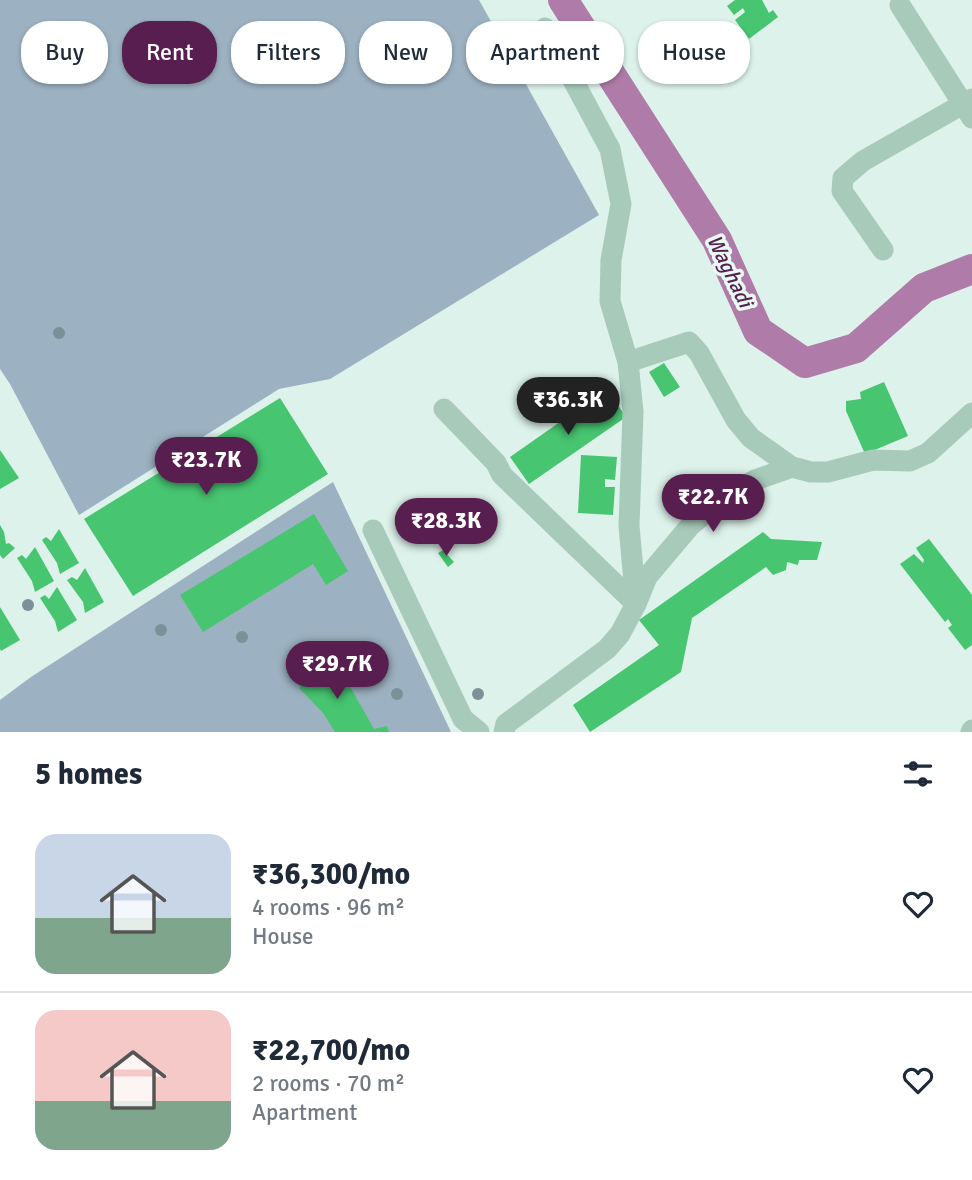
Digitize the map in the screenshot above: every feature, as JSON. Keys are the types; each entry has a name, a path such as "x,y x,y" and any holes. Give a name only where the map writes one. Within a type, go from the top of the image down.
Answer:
{"street":[{"path":"883,250 842,191 844,178 863,161 969,107 900,5"},
{"path":"575,84 610,149 621,204 611,260 610,301 628,362 633,412 629,526 636,604"},
{"path":"628,362 689,342 699,353 742,429 792,467 811,472 828,472 873,460 910,461 928,453 972,413"},
{"path":"444,409 496,463 502,475 636,604"},
{"path":"504,732 506,724 607,649 620,634 647,577 690,526 724,496 755,480 792,467"},
{"path":"373,530 463,719 479,732"}],"shaded area":[{"path":"0,0 479,0 491,21 466,21 466,84 526,84 599,215 330,379 279,389 79,515 0,369"},
{"path":"333,482 451,732 0,732 0,700 31,677"}],"building":[{"path":"735,0 762,0 769,13 773,10 778,17 750,38 750,21 735,20 745,12 743,8 734,15 727,6"},
{"path":"664,363 680,387 664,397 649,372"},
{"path":"884,382 908,436 865,454 846,411 846,401 861,399 860,392"},
{"path":"607,389 626,417 529,484 510,457"},
{"path":"280,398 328,474 133,596 84,519"},
{"path":"0,450 19,478 0,489"},
{"path":"581,455 617,457 615,480 605,479 605,487 615,487 613,515 578,513"},
{"path":"314,514 348,571 326,585 313,564 203,632 180,595"},
{"path":"0,525 6,544 9,543 15,548 3,559 0,555"},
{"path":"59,529 79,563 60,574 57,563 42,540 46,537 51,541"},
{"path":"763,532 771,539 822,542 817,560 799,560 798,565 787,562 786,570 773,575 766,567 692,618 681,672 590,732 573,705 659,645 639,620"},
{"path":"929,539 972,595 972,645 965,650 948,628 952,625 948,619 945,622 900,564 914,554 923,563 924,560 916,548"},
{"path":"35,547 54,581 35,592 32,581 17,558 22,555 26,559"},
{"path":"443,550 454,562 448,567 438,553"},
{"path":"85,568 104,602 85,613 83,602 67,580 72,577 77,580"},
{"path":"57,587 77,620 58,632 55,621 40,598 45,595 49,599"},
{"path":"0,607 20,640 1,651 0,649"},
{"path":"328,659 344,676 374,729 387,726 389,732 335,732 323,713 299,688"}],"waterway":[{"name":"Waghadi","path":"563,0 717,240 758,331 805,363 856,348 924,288 972,269"}]}
